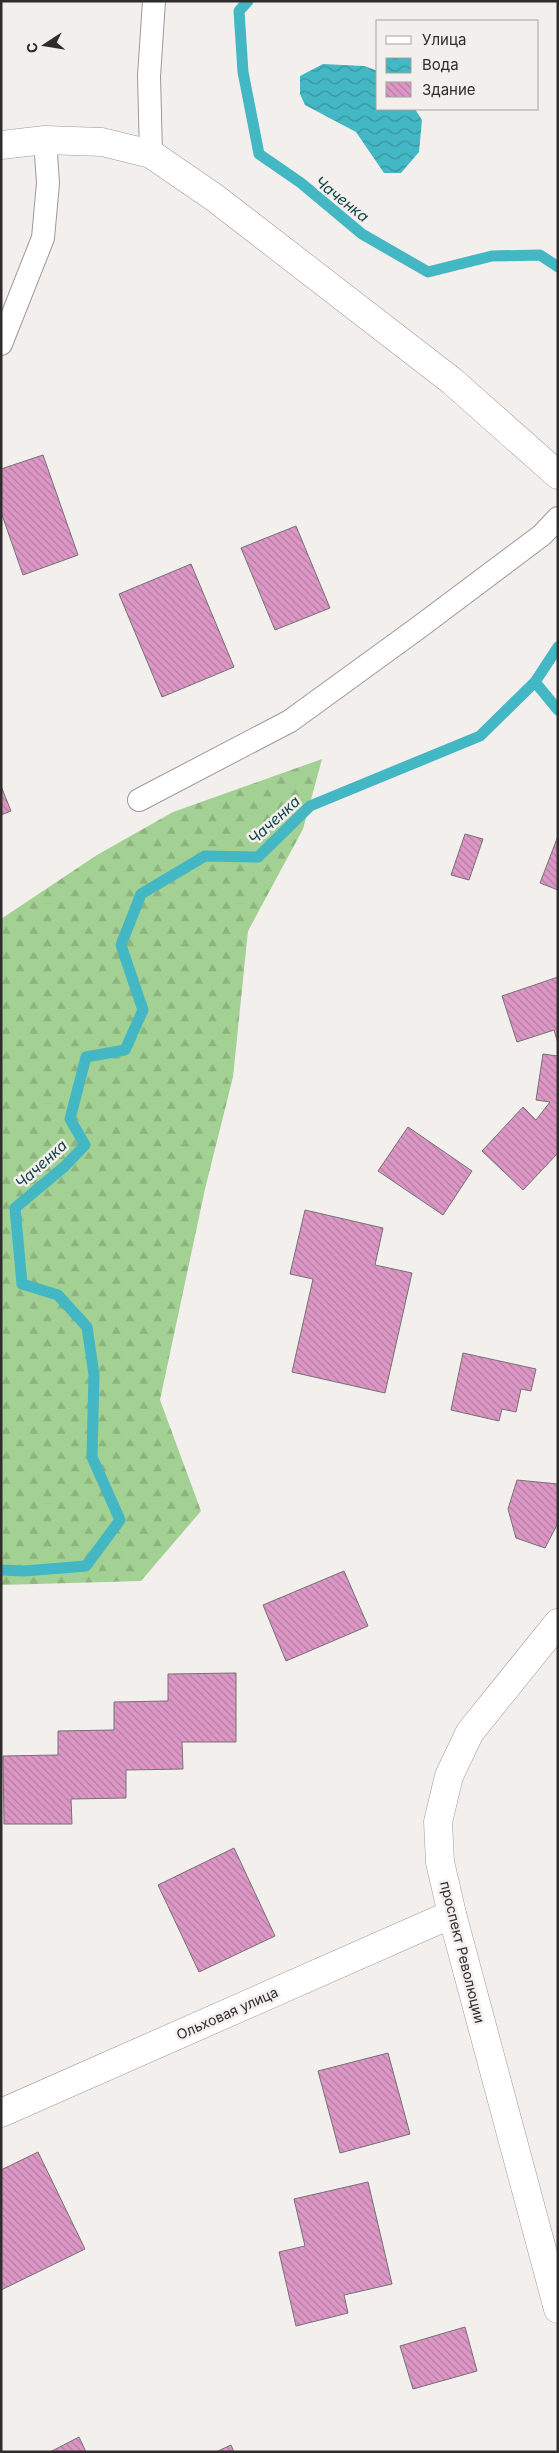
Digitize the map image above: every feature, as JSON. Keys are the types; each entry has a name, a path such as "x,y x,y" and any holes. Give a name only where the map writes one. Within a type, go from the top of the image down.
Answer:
{"street":[{"path":"1,145 46,140 102,142 150,154 215,198 452,381 558,475"},
{"name":"проспект Революции","path":"558,1623 470,1732 449,1776 438,1822 440,1862 452,1914 558,2309"},
{"name":"Ольховая улица","path":"1,2112 452,1914"}],"lane":[{"path":"150,154 149,76 154,1"},
{"path":"1,344 43,238 48,183 46,140"},
{"path":"139,800 290,721 503,564 542,534 558,518"}],"green space":[{"path":"322,759 303,829 248,931 233,1077 205,1189 160,1400 201,1511 141,1581 1,1585 1,919 97,855 173,812"}],"water":[{"path":"323,64 364,66 376,70 376,110 416,110 422,120 419,152 401,173 384,173 356,132 305,105 300,94 300,76"}],"building":[{"path":"43,455 78,555 23,575 1,512 1,469"},
{"path":"296,526 330,608 275,630 241,548"},
{"path":"191,564 234,667 162,697 119,594"},
{"path":"1,786 11,811 1,815"},
{"path":"465,834 483,839 469,880 451,875"},
{"path":"558,836 558,890 540,883"},
{"path":"558,977 558,1043 554,1030 517,1042 502,996"},
{"path":"543,1054 558,1056 558,1153 523,1190 482,1151 523,1107 536,1120 550,1102 536,1100"},
{"path":"408,1127 472,1171 443,1215 378,1171"},
{"path":"305,1210 383,1228 375,1265 412,1273 385,1393 292,1372 313,1279 290,1274"},
{"path":"463,1353 536,1369 531,1391 521,1389 516,1412 502,1409 499,1421 451,1410"},
{"path":"517,1480 558,1484 558,1523 545,1548 516,1538 508,1509"},
{"path":"344,1571 368,1626 286,1661 263,1605"},
{"path":"236,1673 236,1742 182,1742 183,1769 126,1770 126,1798 71,1799 72,1824 4,1824 3,1756 58,1755 58,1731 114,1730 114,1702 168,1701 168,1674"},
{"path":"234,1848 275,1936 199,1972 158,1885"},
{"path":"388,2053 410,2134 340,2153 318,2071"},
{"path":"38,2152 85,2249 1,2290 1,2170"},
{"path":"368,2182 392,2284 344,2295 348,2313 296,2326 279,2252 305,2246 294,2199"},
{"path":"465,2327 477,2371 413,2389 400,2346"},
{"path":"79,2437 86,2452 50,2452"},
{"path":"231,2445 234,2452 216,2452"}],"waterway":[{"name":"Чаченка","path":"248,1 239,11 243,72 259,154 301,183 362,234 428,272 492,256 540,255 558,267"},
{"name":"Чаченка","path":"1,1570 24,1571 86,1566 120,1520 92,1457 94,1375 87,1327 58,1295 22,1284 15,1208 65,1166 85,1145 70,1119 86,1057 125,1050 143,1010 121,945 141,894 205,856 258,857 310,806 480,736 535,682 558,647"},
{"path":"535,682 558,710"}]}
